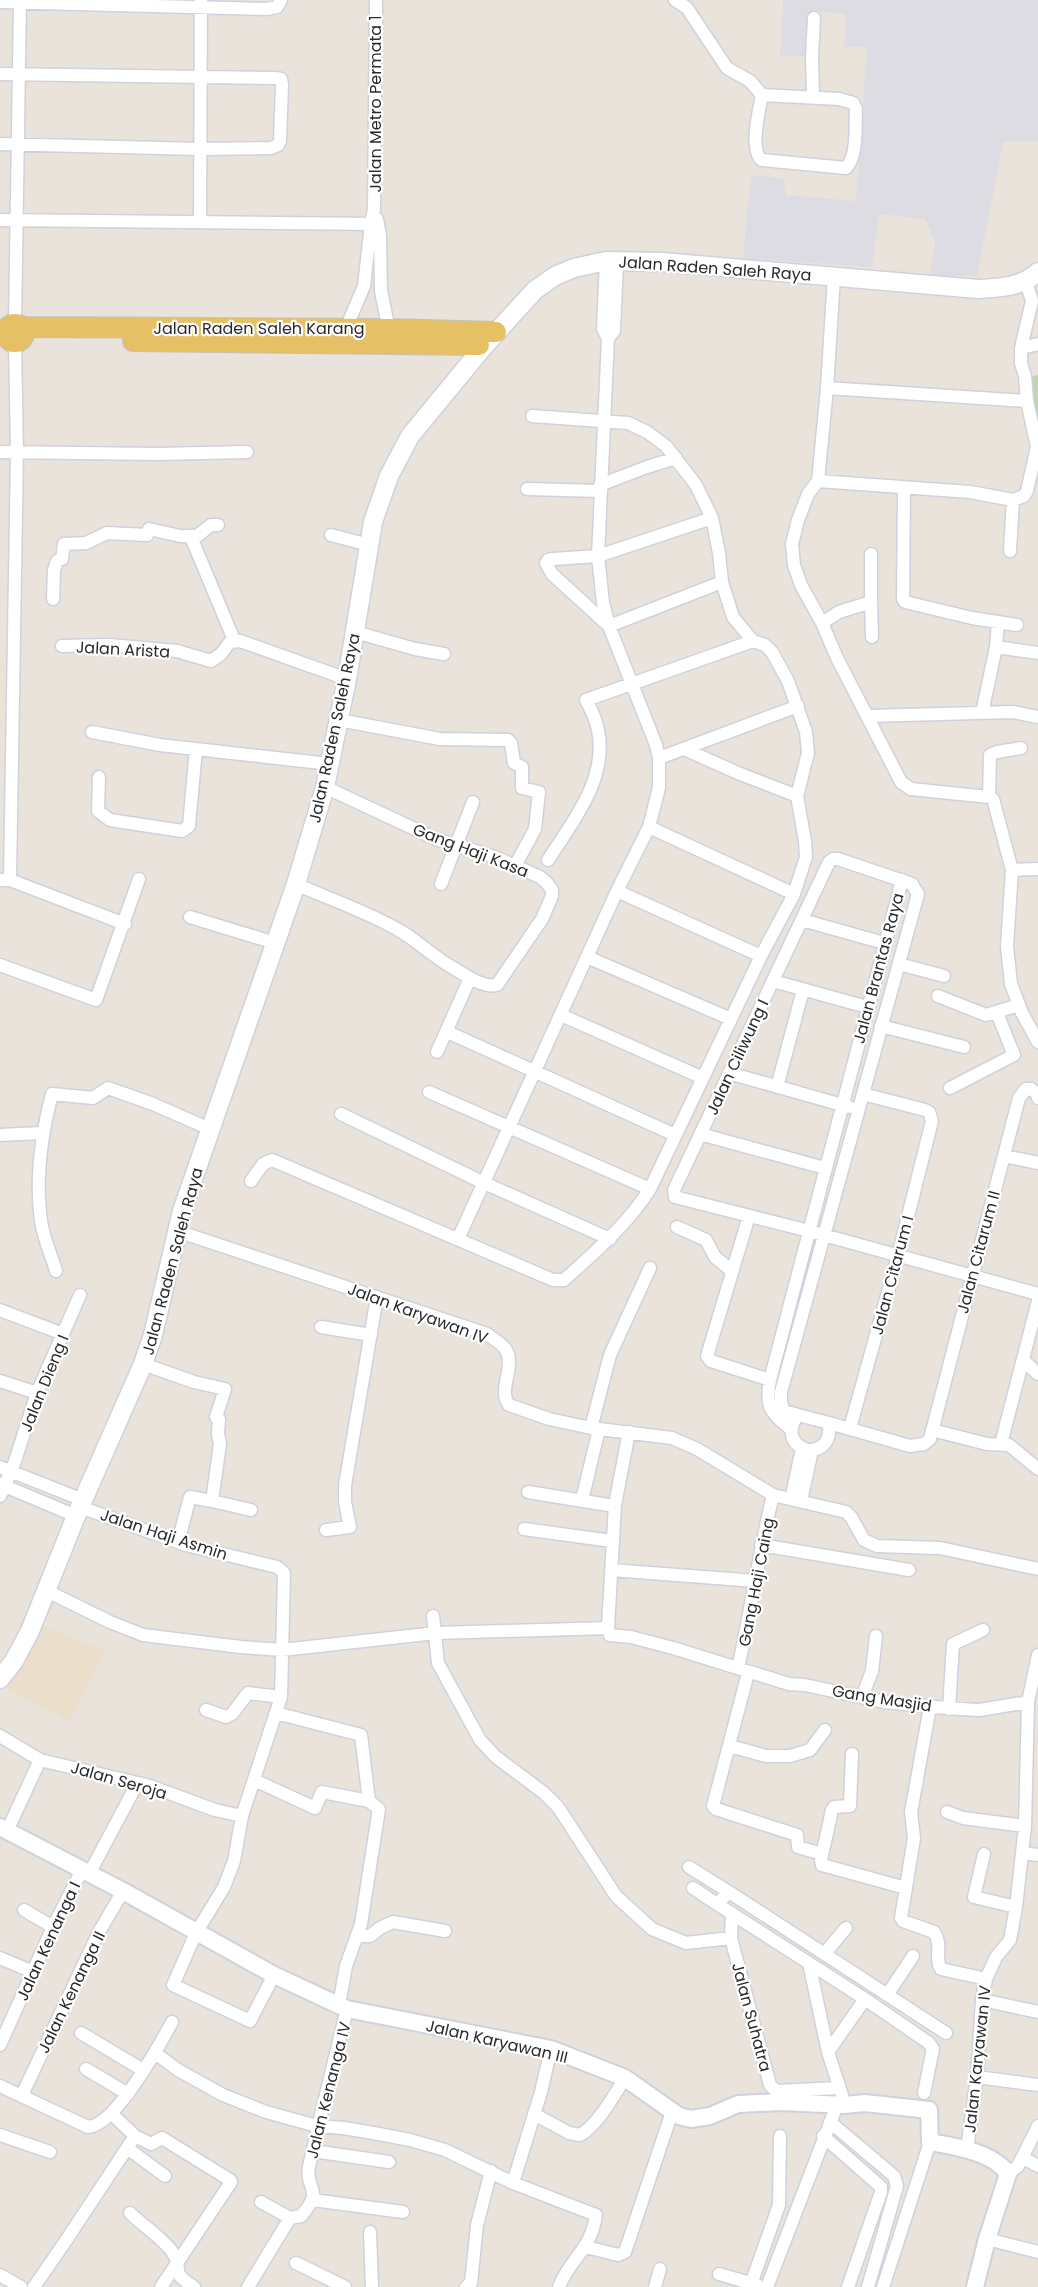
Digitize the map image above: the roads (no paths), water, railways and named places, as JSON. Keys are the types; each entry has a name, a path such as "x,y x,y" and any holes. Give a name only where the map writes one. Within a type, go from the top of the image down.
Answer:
{"main road":[{"name":"Jalan Raden Saleh Raya","path":"0,1679 14,1661 30,1631 80,1508 143,1364 160,1308 177,1231 210,1129 296,884 325,787 347,679 373,522 388,476 402,447 424,416 490,338 535,290 555,276 574,268 612,261 720,266 978,289 999,288 1032,277"},
{"name":"Jalan Raden Saleh Karang","path":"11,333 490,338"}],"street":[{"path":"0,2 201,3 267,9 277,7 281,0"},
{"name":"Jalan Metro Permata 1","path":"376,0 375,224 381,291 390,336"},
{"path":"675,0 689,4 727,68 750,81 762,95 847,100 853,104 856,109 853,152 846,168 762,160 758,157 755,148 762,95"},
{"path":"20,1 17,220 11,333 17,452 5,776 5,880 125,924"},
{"path":"200,222 201,3"},
{"path":"813,97 814,18"},
{"path":"0,74 275,78 281,79 282,85 280,141 278,145 266,149 0,144"},
{"path":"0,220 375,224"},
{"name":"Jalan Metro Permata 1","path":"346,335 364,286 375,224"},
{"path":"458,1239 482,1182 510,1127 617,891 650,827 660,781 656,745 609,626 603,603 598,556 608,338 614,331 612,261"},
{"path":"834,277 818,481 808,494 792,544 794,565 801,585 822,623 837,658 905,786 910,789 989,797"},
{"path":"818,481 970,492 1013,500 1024,496 1037,447 1027,401 1021,348 1032,301 1032,277"},
{"path":"1021,348 1038,344"},
{"path":"827,387 1027,401"},
{"path":"251,1181 263,1164 272,1160 558,1281 564,1280 610,1239 636,1211 650,1189 760,956 794,894 806,857 797,796 808,753 806,732 798,706 772,652 765,645 753,641 733,617 722,582 712,518 696,485 666,446 647,432 628,423 532,416"},
{"path":"0,452 157,454 247,452"},
{"path":"527,489 600,488 647,467 676,458"},
{"path":"904,487 903,599 905,602 1017,625"},
{"path":"1010,551 1013,500"},
{"path":"609,626 552,574 546,563 548,560 598,556 712,518"},
{"path":"54,599 54,570 57,561 62,560 64,544 86,543 107,533 147,535 149,529 191,537 202,534 211,525 218,525"},
{"path":"331,535 369,545"},
{"path":"191,537 234,640 347,679"},
{"path":"871,554 872,637"},
{"path":"609,626 722,582"},
{"path":"822,623 838,612 871,602"},
{"path":"982,713 996,647 998,622"},
{"path":"355,632 415,649 444,654"},
{"name":"Jalan Arista","path":"62,646 110,645 177,651 212,661 234,640"},
{"path":"548,860 592,790 600,756 600,741 598,726 586,700 753,641"},
{"path":"996,647 1038,653"},
{"path":"659,758 798,706"},
{"path":"868,716 1013,712 1038,717"},
{"path":"339,720 440,739 508,740 511,743 514,763 522,767 522,788 539,792 535,829 515,866"},
{"path":"92,732 160,745 330,764"},
{"path":"99,777 98,811 110,820 182,831 189,826 196,748"},
{"path":"684,748 738,773 797,796"},
{"path":"1022,748 996,752 990,756 989,797 996,807 1012,870 1007,946 1011,984 1038,1042"},
{"name":"Gang Haji Kasa","path":"325,787 436,839 477,850 540,877 550,886 552,896 542,919 497,985 488,985 470,978"},
{"path":"441,884 458,846 473,802"},
{"path":"650,827 794,894"},
{"name":"Jalan Ciliwung I","path":"902,880 838,859 829,862 674,1190 675,1197 1038,1294"},
{"path":"1012,870 1038,868"},
{"path":"0,966 96,1000 140,879"},
{"name":"Jalan Brantas Raya","path":"791,1429 771,1411 767,1401 770,1380 902,880 912,884 918,894 782,1392 781,1403 784,1411 798,1415"},
{"path":"296,884 403,933 470,978 437,1052"},
{"path":"617,891 760,956"},
{"path":"190,917 275,943"},
{"path":"802,920 884,944"},
{"path":"587,957 731,1019"},
{"path":"899,964 944,976"},
{"path":"773,981 867,1007"},
{"path":"777,1087 803,990"},
{"path":"938,996 986,1015 1019,1005"},
{"path":"950,1088 1014,1055 997,1013"},
{"path":"561,1015 703,1078"},
{"path":"881,1026 964,1047"},
{"path":"452,1034 675,1135"},
{"path":"729,1073 858,1109"},
{"path":"56,1271 41,1222 39,1171 41,1133 51,1094 93,1098 108,1088 153,1104 210,1129"},
{"name":"Jalan Citarum II","path":"932,1430 1019,1098 1026,1089 1031,1089 1037,1096"},
{"path":"429,1092 650,1189"},
{"name":"Jalan Citarum I","path":"850,1428 898,1256 932,1121 929,1112 925,1110 863,1094"},
{"path":"341,1114 482,1182 610,1239"},
{"path":"0,1135 41,1133"},
{"path":"700,1134 825,1168"},
{"path":"1004,1156 1038,1163"},
{"path":"749,1216 707,1358 770,1380"},
{"path":"677,1227 706,1240 715,1257 732,1271"},
{"name":"Jalan Karyawan IV","path":"177,1231 487,1334 504,1347 509,1356 505,1393 505,1400 509,1405 549,1419 595,1429 672,1438 707,1455 773,1495 846,1512 869,1544 940,1548 1038,1569"},
{"path":"582,1500 610,1356 650,1268"},
{"name":"Jalan Dieng I","path":"2,1489 6,1469 80,1295"},
{"path":"326,1530 350,1527 345,1502 345,1485 377,1297"},
{"path":"1001,1444 1038,1300"},
{"path":"0,1310 63,1334"},
{"path":"321,1327 370,1335"},
{"path":"1023,1360 1038,1374"},
{"path":"143,1364 194,1382 225,1389 216,1417 219,1419 220,1444 212,1501"},
{"path":"0,1381 37,1393"},
{"path":"829,1423 830,1432 821,1448 807,1450 792,1437 791,1429 798,1415 850,1428 910,1446 926,1443 932,1430 987,1444 1001,1444 1014,1449 1038,1469"},
{"path":"46,1591 143,1635 282,1650 608,1629 615,1505 629,1432"},
{"path":"796,1500 807,1450"},
{"path":"6,1469 80,1508"},
{"path":"2,1489 80,1508"},
{"path":"528,1492 608,1505"},
{"name":"Gang Haji Caing","path":"773,1495 761,1545 730,1746 713,1806 716,1809 798,1835 798,1847 822,1854"},
{"path":"178,1542 190,1497 250,1510"},
{"name":"Jalan Haji Asmin","path":"80,1508 178,1542 282,1569 285,1605 282,1650"},
{"path":"524,1529 612,1541"},
{"path":"761,1545 909,1569"},
{"path":"612,1570 756,1581"},
{"path":"433,1616 438,1663 480,1740 496,1757 544,1793 558,1807 616,1896 652,1929 686,1943 731,1938"},
{"name":"Gang Masjid","path":"608,1629 610,1635 641,1640 789,1684 884,1702 979,1710 1028,1702"},
{"path":"949,1709 953,1644 983,1630"},
{"path":"862,1696 872,1671 876,1636"},
{"path":"274,1975 250,2020 173,1984 196,1933 224,1887 234,1861 242,1816 281,1696 282,1650"},
{"name":"Jalan Karyawan IV","path":"968,2149 986,1979 996,1958 1010,1940 1016,1907 1024,1826 1032,1776 1033,1726 1028,1702 1038,1655"},
{"path":"206,1710 226,1717 232,1714 248,1693 281,1696"},
{"path":"930,1707 911,1812 914,1838 901,1920 934,1932 940,1943 938,1963 941,1969 986,1979"},
{"path":"254,1780 315,1808 322,1792 369,1801 366,1760 360,1735 276,1713"},
{"path":"730,1746 766,1756 790,1756 810,1750 825,1730"},
{"name":"Jalan Seroja","path":"0,1736 40,1760 138,1784 215,1810 242,1816"},
{"path":"852,1754 850,1805 833,1808 821,1862 823,1866 906,1888"},
{"path":"3,1829 40,1760"},
{"name":"Jalan Kenanga I","path":"0,2045 53,1927 138,1784"},
{"name":"Jalan Kenanga IV","path":"313,2200 313,2186 308,2176 343,2007 346,1966 358,1936 379,1809 369,1801"},
{"path":"947,1812 963,1818 1024,1826"},
{"name":"Jalan Karyawan III","path":"3,1829 123,1891 274,1975 343,2007 551,2049 625,2078 672,2112 691,2119 710,2115 738,2104 840,2099 925,2109 930,2114 930,2142"},
{"path":"1022,1853 1038,1855"},
{"path":"984,1854 974,1897 1016,1907"},
{"path":"689,1867 946,2033"},
{"path":"693,1888 929,2043 933,2049 924,2093"},
{"name":"Jalan Kenanga II","path":"22,2095 99,1932 123,1891"},
{"path":"717,1904 729,1892"},
{"path":"24,1910 53,1927"},
{"name":"Jalan Suhatra","path":"732,1913 731,1938 770,2085 776,2091 840,2099"},
{"path":"358,1936 370,1936 393,1922 445,1931"},
{"path":"824,1954 846,1928"},
{"path":"887,1995 913,1956"},
{"path":"0,1958 33,1972"},
{"path":"719,2274 752,2285 766,2287 823,2136 840,2099 809,1963"},
{"path":"828,2052 865,1999"},
{"path":"982,2000 1038,2012"},
{"path":"0,2086 88,2127 94,2127 112,2114 128,2094 156,2054 172,2022"},
{"path":"81,2033 143,2070"},
{"path":"513,2183 551,2049"},
{"path":"156,2054 178,2070 223,2095 266,2112 317,2126 344,2128 410,2140 445,2150 513,2183 596,2215 594,2228 586,2247 559,2287"},
{"path":"86,2069 128,2094"},
{"path":"977,2077 1038,2085"},
{"path":"534,2114 569,2133 580,2135 605,2108 625,2078"},
{"path":"586,2247 618,2255 625,2252 672,2112"},
{"path":"112,2114 135,2136 151,2144 162,2138 231,2182 161,2287"},
{"path":"831,2122 894,2176 897,2186 868,2287"},
{"path":"975,2287 987,2239 1008,2174 1018,2166 1023,2158 1038,2126"},
{"path":"0,2135 50,2152"},
{"path":"34,2287 135,2136"},
{"path":"752,2285 779,2205 780,2136"},
{"path":"823,2136 881,2187 849,2287"},
{"path":"883,2287 930,2142 968,2149 1001,2166 1008,2174"},
{"path":"127,2148 165,2176"},
{"path":"313,2151 389,2162"},
{"path":"1023,2158 1038,2166"},
{"path":"466,2287 471,2283 477,2225 491,2171"},
{"path":"261,2202 290,2218 301,2216 313,2200 403,2212"},
{"path":"130,2213 173,2252 180,2278 195,2287"},
{"path":"248,2287 290,2218"},
{"path":"370,2232 372,2287"},
{"path":"987,2239 1038,2252"},
{"path":"296,2263 345,2287"},
{"path":"655,2287 660,2269"},
{"path":"0,2275 21,2287"}]}
